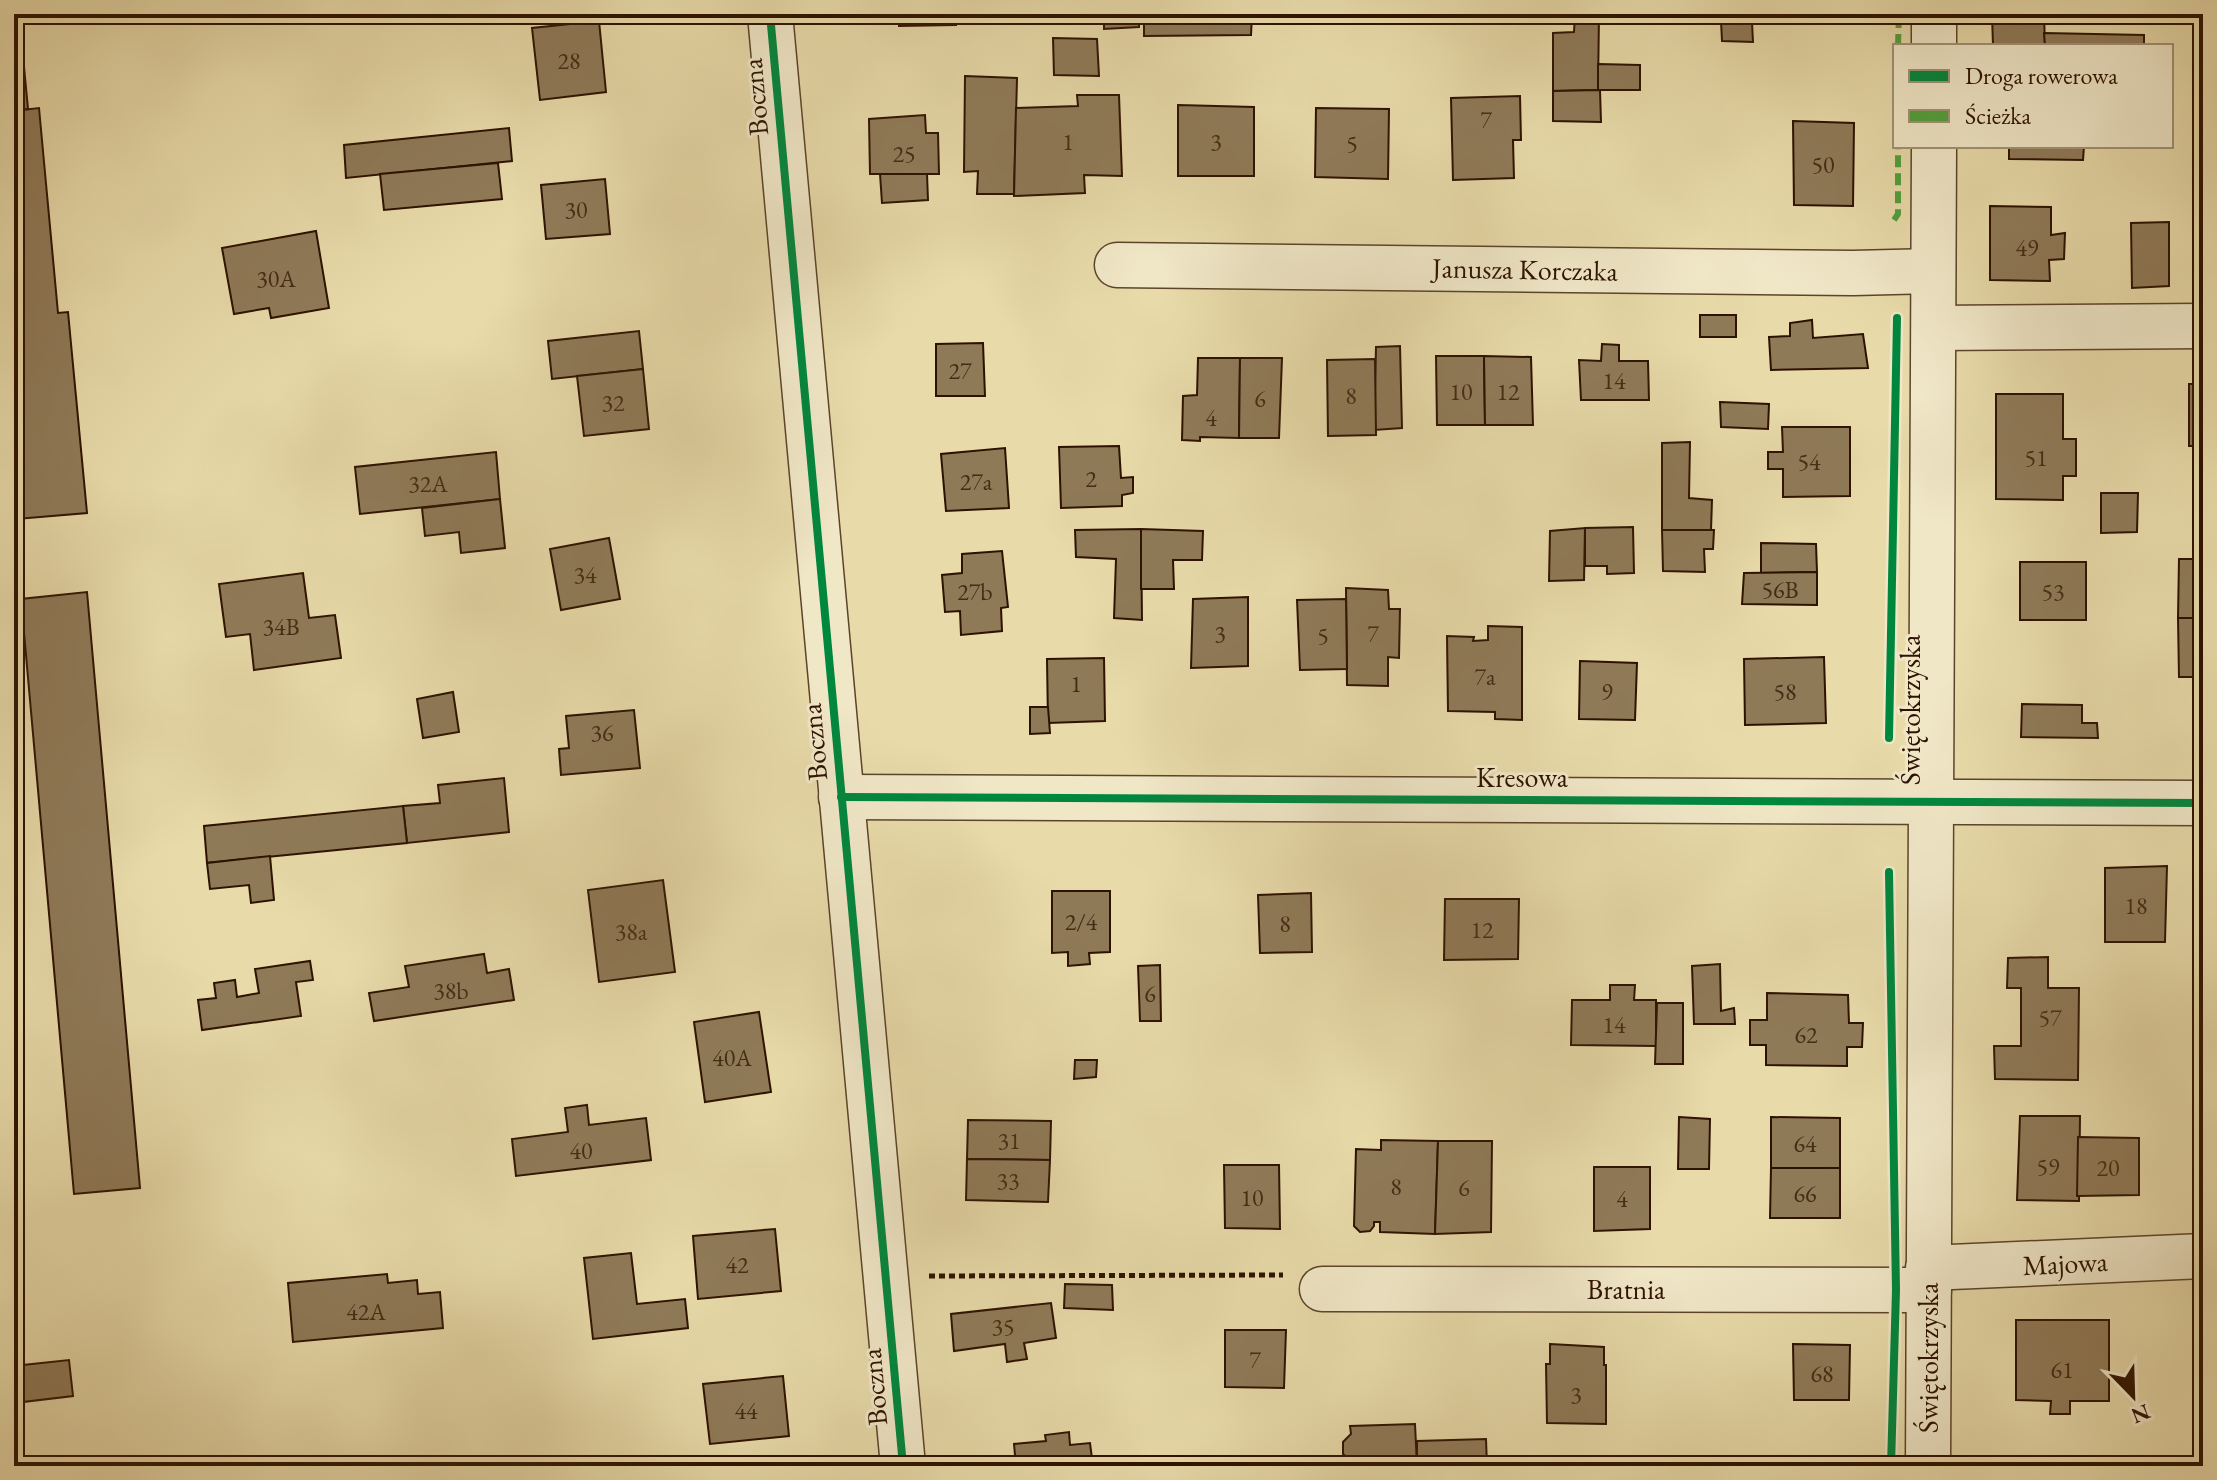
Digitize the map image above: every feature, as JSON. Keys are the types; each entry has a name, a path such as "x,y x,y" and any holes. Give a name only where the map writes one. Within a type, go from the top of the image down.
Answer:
{"street":[{"name":"Boczna","path":"770,14 903,1466"},
{"path":"1934,14 1934,44"},
{"name":"Świętokrzyska","path":"1928,1466 1934,148"},
{"name":"Janusza Korczaka","path":"1117,265 1933,271"},
{"path":"1934,328 2203,326"},
{"name":"Kresowa","path":"841,797 2203,803"},
{"name":"Majowa","path":"1928,1279 2203,1256"},
{"name":"Bratnia","path":"1322,1289 1928,1279"}],"path":[{"path":"920,1276 1306,1275 1322,1289"}],"building":[{"path":"14,14 19,14 28,109 14,111"},
{"path":"899,14 956,14 956,25 899,26"},
{"path":"1104,14 1139,14 1139,27 1104,29"},
{"path":"1144,14 1252,14 1251,35 1144,36"},
{"path":"1575,14 1599,14 1598,90 1553,91 1553,33 1574,32"},
{"path":"1992,14 2044,14 2045,44 1993,44"},
{"path":"599,21 606,92 540,100 532,28"},
{"path":"1721,21 1752,22 1753,42 1722,41"},
{"path":"2044,33 2144,35 2144,44 2045,44"},
{"path":"1053,38 1097,39 1099,76 1054,75"},
{"path":"1598,64 1640,65 1640,90 1598,90"},
{"path":"965,76 1017,78 1014,194 977,194 978,171 964,172"},
{"path":"1600,90 1601,122 1553,121 1553,91"},
{"path":"1077,95 1119,95 1122,176 1084,175 1085,193 1014,196 1016,108 1078,106"},
{"path":"1520,96 1521,140 1513,140 1514,178 1453,180 1451,98"},
{"path":"1178,105 1254,107 1254,176 1178,176"},
{"path":"39,108 58,313 68,312 87,513 17,519 14,490 14,111"},
{"path":"1316,108 1389,109 1388,179 1315,177"},
{"path":"925,115 926,133 938,133 939,174 870,174 869,119"},
{"path":"1793,121 1854,123 1853,206 1794,205"},
{"path":"509,128 512,161 346,178 344,145"},
{"path":"2009,148 2084,148 2083,160 2009,159"},
{"path":"2198,157 2203,157 2203,223 2196,223"},
{"path":"498,163 502,199 384,210 380,174"},
{"path":"880,174 927,174 928,200 882,203"},
{"path":"605,179 610,234 546,239 541,185"},
{"path":"1990,206 2051,207 2051,235 2065,233 2064,259 2049,260 2050,281 1990,280"},
{"path":"2169,222 2169,286 2132,288 2131,223"},
{"path":"316,231 329,308 271,318 269,308 234,314 222,248"},
{"path":"1700,315 1736,315 1736,337 1700,337"},
{"path":"1812,320 1813,338 1863,334 1868,368 1771,370 1769,337 1790,336 1790,323"},
{"path":"639,331 643,369 552,379 548,341"},
{"path":"983,343 985,396 936,396 936,344"},
{"path":"1602,344 1619,345 1619,361 1648,361 1649,400 1581,400 1579,360 1601,361"},
{"path":"1400,346 1402,428 1374,430 1376,347"},
{"path":"1436,356 1484,356 1485,425 1437,425"},
{"path":"1484,356 1531,357 1533,425 1485,425"},
{"path":"1198,358 1240,358 1239,438 1182,440 1183,396 1197,395"},
{"path":"1240,358 1282,358 1279,438 1239,438"},
{"path":"1375,359 1376,435 1328,436 1327,360"},
{"path":"643,369 649,429 584,436 577,376"},
{"path":"2189,384 2203,384 2203,446 2189,446"},
{"path":"1996,394 2063,394 2063,439 2076,439 2076,476 2063,476 2063,500 1996,499"},
{"path":"1720,402 1769,404 1768,429 1721,427"},
{"path":"1782,427 1850,427 1850,496 1783,497 1783,469 1768,469 1768,452 1783,452"},
{"path":"1690,442 1689,498 1712,500 1711,530 1662,530 1662,443"},
{"path":"1119,446 1121,478 1133,477 1133,493 1122,495 1122,506 1061,508 1059,447"},
{"path":"1005,448 1009,508 946,511 941,454"},
{"path":"496,452 500,499 360,514 355,467"},
{"path":"2101,493 2138,493 2137,532 2101,533"},
{"path":"500,499 505,548 461,553 459,532 425,536 422,508"},
{"path":"1633,527 1634,573 1607,574 1607,566 1585,566 1585,528"},
{"path":"1585,528 1584,580 1549,581 1550,531"},
{"path":"1141,529 1142,620 1114,618 1116,559 1076,557 1075,530"},
{"path":"1141,529 1203,531 1202,560 1173,560 1174,589 1141,589"},
{"path":"1662,530 1714,530 1713,549 1704,549 1705,572 1663,571"},
{"path":"609,538 620,599 561,610 550,549"},
{"path":"1761,543 1816,544 1817,572 1761,573"},
{"path":"1002,551 1008,607 1001,608 1002,631 961,635 960,611 945,612 942,575 962,573 962,554"},
{"path":"2179,559 2203,559 2203,618 2178,618"},
{"path":"2020,562 2086,562 2086,620 2020,620"},
{"path":"1817,572 1817,605 1742,604 1744,573"},
{"path":"303,573 309,618 335,615 341,658 254,670 250,634 226,637 219,584"},
{"path":"1346,588 1388,590 1389,609 1400,609 1399,658 1388,657 1388,686 1347,685"},
{"path":"87,592 140,1188 74,1194 21,599"},
{"path":"1248,597 1248,666 1191,668 1193,599"},
{"path":"1346,599 1347,669 1300,670 1297,600"},
{"path":"2178,618 2203,618 2203,677 2179,677"},
{"path":"1488,626 1522,627 1522,720 1495,719 1495,712 1448,711 1447,636 1474,637 1473,641 1488,640"},
{"path":"1824,657 1826,723 1745,725 1744,659"},
{"path":"1104,658 1105,721 1048,723 1047,659"},
{"path":"1580,661 1637,663 1635,720 1579,719"},
{"path":"453,692 459,732 423,738 417,699"},
{"path":"2022,704 2082,705 2082,723 2097,723 2098,738 2021,737"},
{"path":"1030,707 1048,707 1050,733 1030,734"},
{"path":"634,710 640,768 561,775 559,749 569,748 566,716"},
{"path":"504,778 509,832 407,843 403,806 440,803 438,785"},
{"path":"403,806 407,843 207,863 204,826"},
{"path":"270,856 274,900 251,903 249,885 210,889 207,863"},
{"path":"2167,866 2165,942 2105,942 2105,868"},
{"path":"663,880 675,972 599,982 588,890"},
{"path":"1052,891 1110,891 1110,952 1089,953 1090,964 1068,966 1068,952 1052,953"},
{"path":"1311,893 1312,952 1260,953 1258,895"},
{"path":"1445,899 1519,899 1518,959 1444,960"},
{"path":"484,954 487,973 509,969 514,1000 374,1021 369,993 409,987 405,966"},
{"path":"2048,957 2048,988 2079,988 2078,1080 1995,1079 1994,1046 2021,1046 2021,988 2007,988 2008,958"},
{"path":"310,961 313,980 296,982 301,1016 202,1030 198,1000 216,998 214,983 235,980 237,997 259,993 255,969"},
{"path":"1720,964 1721,1011 1734,1008 1735,1024 1694,1024 1692,966"},
{"path":"1160,965 1161,1021 1140,1021 1138,966"},
{"path":"1610,985 1635,985 1634,1000 1656,1000 1656,1046 1571,1045 1572,1000 1610,1000"},
{"path":"1767,993 1848,995 1849,1023 1863,1023 1862,1047 1847,1047 1847,1066 1766,1065 1766,1045 1750,1045 1750,1020 1767,1020"},
{"path":"1657,1003 1683,1003 1683,1064 1655,1064"},
{"path":"759,1012 771,1092 705,1102 694,1022"},
{"path":"1075,1060 1097,1060 1096,1077 1074,1079"},
{"path":"587,1105 589,1125 646,1118 651,1160 516,1176 512,1139 568,1132 565,1108"},
{"path":"2020,1116 2080,1116 2079,1201 2017,1200"},
{"path":"1679,1117 1710,1119 1709,1169 1678,1169"},
{"path":"1771,1117 1840,1118 1840,1168 1771,1168"},
{"path":"968,1120 1051,1121 1050,1160 967,1159"},
{"path":"2078,1137 2139,1138 2139,1195 2077,1196"},
{"path":"1381,1140 1438,1141 1435,1234 1380,1232 1380,1222 1374,1222 1370,1231 1360,1232 1354,1226 1356,1149 1381,1150"},
{"path":"1438,1141 1492,1141 1491,1232 1435,1234"},
{"path":"967,1159 1050,1160 1048,1202 966,1200"},
{"path":"1224,1165 1279,1165 1280,1229 1225,1228"},
{"path":"1594,1167 1650,1167 1650,1229 1594,1231"},
{"path":"1771,1168 1840,1168 1840,1218 1770,1218"},
{"path":"775,1229 781,1291 698,1299 693,1236"},
{"path":"631,1253 637,1304 685,1299 688,1328 593,1339 584,1258"},
{"path":"387,1274 388,1283 417,1280 418,1294 440,1292 443,1328 293,1342 288,1283"},
{"path":"1065,1284 1112,1285 1113,1310 1064,1308"},
{"path":"1051,1303 1056,1338 1024,1343 1027,1359 1007,1362 1005,1344 954,1351 951,1314"},
{"path":"2016,1320 2109,1320 2109,1401 2070,1401 2070,1414 2050,1414 2051,1401 2016,1400"},
{"path":"1225,1330 1286,1330 1284,1388 1225,1387"},
{"path":"1550,1344 1604,1347 1606,1424 1547,1423 1546,1364 1550,1364"},
{"path":"1793,1344 1850,1345 1849,1400 1794,1400"},
{"path":"69,1360 73,1396 14,1403 14,1366"},
{"path":"783,1376 789,1436 710,1444 703,1384"},
{"path":"1415,1424 1417,1466 1352,1466 1343,1454 1343,1442 1351,1434 1350,1426"},
{"path":"1069,1432 1070,1445 1090,1443 1093,1466 1016,1466 1014,1444 1046,1441 1045,1435"},
{"path":"1486,1439 1487,1466 1417,1466 1417,1441"},
{"path":"2022,1460 2085,1463 2085,1466 2022,1466"}],"marked path":[{"path":"1898,44 1899,14"},
{"path":"1894,220 1898,214 1898,148"}],"cycle path":[{"path":"770,14 903,1466"},
{"path":"1889,738 1897,318"},
{"path":"841,797 2203,803"},
{"path":"1889,872 1896,1290 1891,1466"}]}
